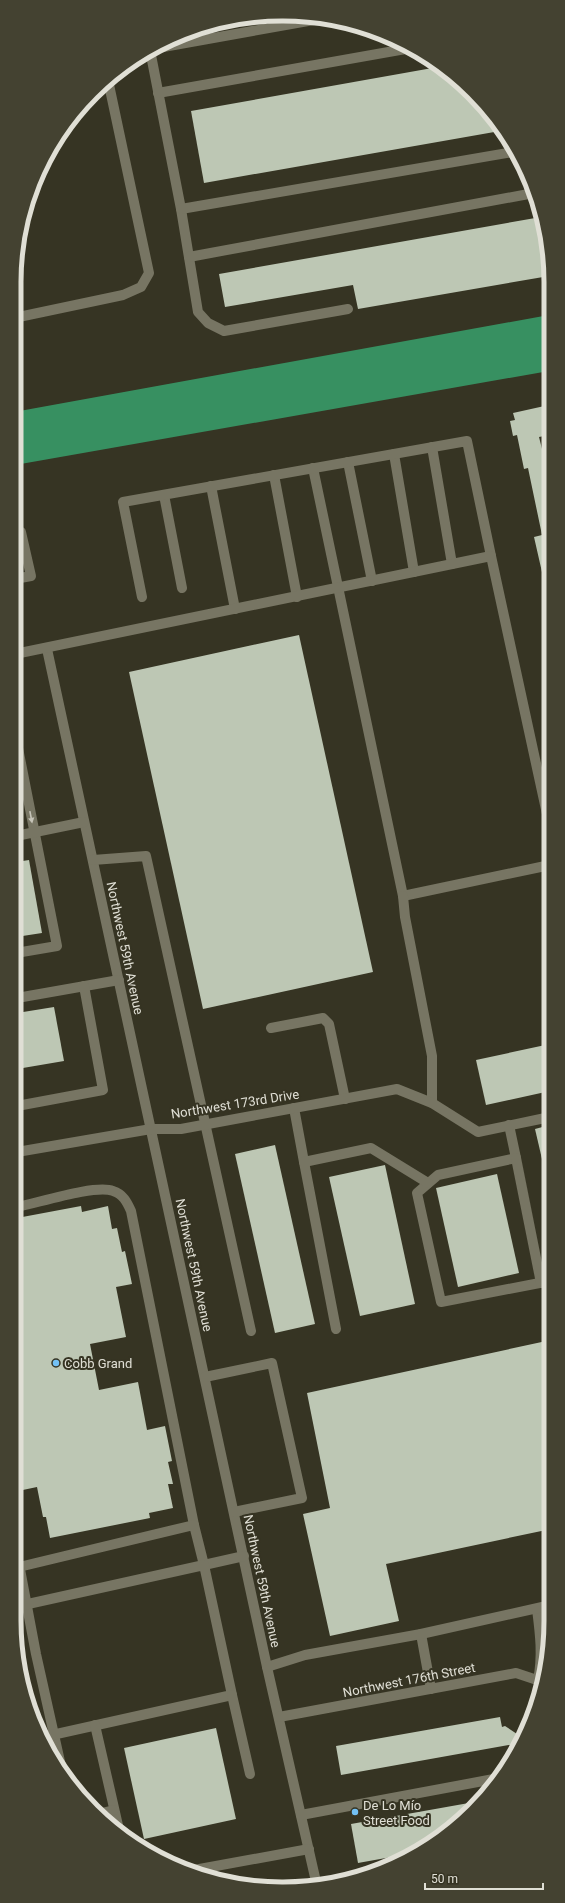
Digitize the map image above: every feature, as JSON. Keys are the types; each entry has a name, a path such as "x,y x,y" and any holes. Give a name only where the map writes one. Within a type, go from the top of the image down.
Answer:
{"street":[{"path":"173,45 302,22"},
{"path":"158,93 401,50"},
{"path":"151,56 181,208 198,312 208,323 224,331 348,309"},
{"path":"21,317 123,295 141,287 149,273 109,87"},
{"path":"181,208 509,153"},
{"path":"189,257 529,194"},
{"path":"142,597 124,502 467,441 544,800"},
{"path":"432,447 452,564"},
{"path":"394,454 414,572"},
{"path":"348,462 372,581"},
{"path":"313,468 403,896 405,918 432,1056 432,1104"},
{"path":"274,475 297,597"},
{"path":"211,486 235,609"},
{"path":"164,495 182,588"},
{"path":"21,532 30,576 21,578"},
{"path":"21,653 47,649 491,556"},
{"name":"Northwest 59th Avenue","path":"47,649 278,1717 316,1880"},
{"path":"21,764 57,946 21,952"},
{"path":"21,835 84,822"},
{"path":"92,860 146,856 207,1124 251,1331"},
{"path":"403,896 544,866"},
{"path":"21,997 118,980"},
{"path":"21,1105 103,1090 84,986"},
{"path":"271,1028 323,1018 329,1024 345,1099"},
{"name":"Northwest 173rd Drive","path":"21,1151 151,1129 181,1128 207,1124 397,1089 432,1104 478,1132 544,1118"},
{"path":"294,1108 336,1329"},
{"path":"509,1125 544,1274"},
{"path":"304,1162 371,1148 428,1183"},
{"path":"516,1158 438,1175 417,1193 441,1302 544,1282"},
{"path":"21,1206 98,1189 115,1191 128,1203 194,1525 250,1774"},
{"path":"205,1377 272,1363 302,1498 234,1512"},
{"path":"21,1565 194,1525"},
{"path":"23,1605 244,1556"},
{"path":"21,1585 23,1605 36,1654 59,1756"},
{"path":"268,1667 305,1655 421,1634 544,1607"},
{"path":"537,1608 542,1641 541,1659"},
{"path":"421,1634 431,1689"},
{"name":"Northwest 176th Street","path":"278,1717 516,1673 537,1680"},
{"path":"48,1735 232,1695"},
{"path":"95,1725 117,1823"},
{"path":"301,1815 490,1780"},
{"path":"105,1812 114,1810"},
{"path":"201,1869 309,1849"}],"shaded area":[{"path":"544,316 544,372 21,464 21,411"}],"building":[{"path":"432,68 455,86 479,110 496,132 204,183 191,111"},
{"path":"536,218 542,248 544,277 358,309 353,285 225,307 219,274"},
{"path":"544,406 544,436 539,437 544,457 544,581 534,537 542,535 528,468 524,469 517,435 513,436 510,421 515,420 513,413"},
{"path":"299,635 373,972 203,1009 129,672"},
{"path":"29,860 42,933 21,936 21,861"},
{"path":"54,1007 64,1061 21,1068 21,1012"},
{"path":"544,1045 544,1092 486,1105 476,1060"},
{"path":"544,1127 544,1168 535,1129"},
{"path":"275,1145 315,1324 275,1333 235,1154"},
{"path":"385,1165 415,1304 360,1316 329,1177"},
{"path":"497,1174 519,1273 458,1287 436,1188"},
{"name":"Cobb Grand","path":"81,1206 82,1212 108,1206 112,1229 117,1228 122,1252 125,1251 132,1284 116,1287 126,1337 90,1344 99,1390 138,1382 147,1430 165,1426 172,1461 168,1462 173,1484 168,1484 173,1508 149,1513 150,1518 50,1538 46,1517 43,1517 37,1487 21,1490 21,1217"},
{"path":"544,1342 544,1530 386,1564 399,1621 330,1636 303,1514 330,1508 307,1393"},
{"path":"500,1717 502,1727 505,1726 518,1734 513,1744 341,1775 336,1746"},
{"path":"216,1728 236,1819 144,1839 124,1748"},
{"path":"469,1803 442,1828 413,1847 395,1856 358,1863 351,1824"}],"place":[{"name":"Cobb Grand","path":"56,1363"},
{"name":"De Lo Mío Street Food","path":"355,1812"}]}
